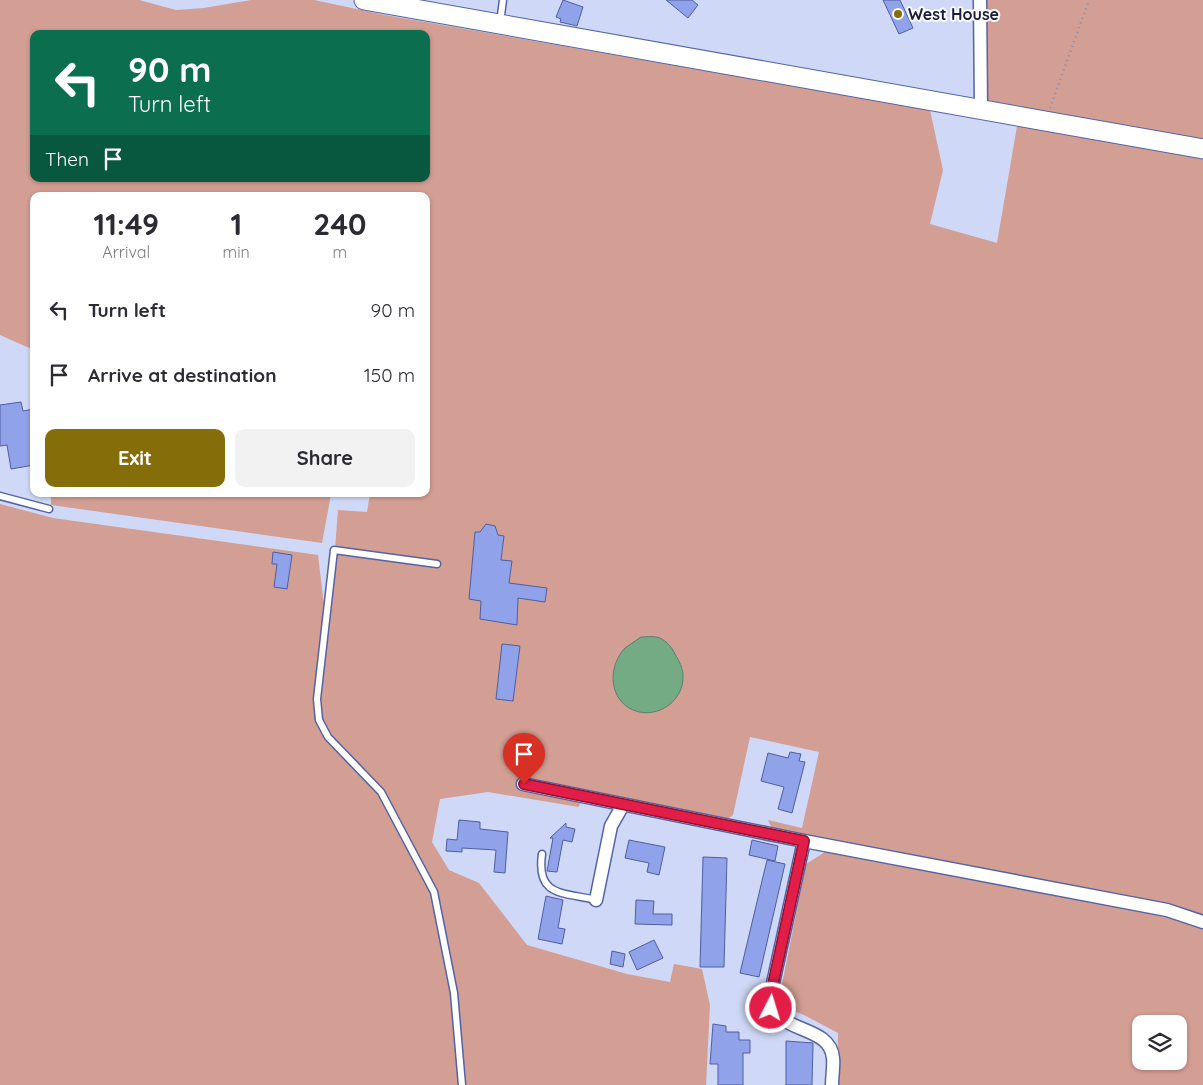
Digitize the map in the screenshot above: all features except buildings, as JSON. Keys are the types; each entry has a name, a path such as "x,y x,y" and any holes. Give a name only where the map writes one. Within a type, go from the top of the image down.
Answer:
{"main road":[{"path":"364,0 1203,149"}],"street":[{"path":"980,0 981,109"},
{"path":"524,784 804,841 1167,910 1203,922"},
{"path":"596,900 611,826 623,805"},
{"path":"804,841 770,998 771,1008 778,1018 827,1042 833,1056 832,1085"}],"lane":[{"path":"500,24 503,0"},
{"path":"0,496 50,509"},
{"path":"437,564 334,550 317,699 319,720 328,737 381,792 434,892 454,993 462,1085"},
{"path":"542,854 539,871 542,880 559,892 596,900"}],"path":[{"path":"1046,121 1089,0"}],"shaded area":[{"path":"0,0 139,0 176,10 204,8 251,0 314,0 385,15 930,110 943,170 930,224 997,243 1017,126 1140,147 1048,114 986,101 987,0 1203,0 1203,917 772,829 768,820 802,828 819,752 750,737 733,815 725,821 583,789 579,807 488,792 440,799 432,842 449,870 479,883 527,945 627,974 670,982 674,964 702,969 710,1005 706,1085 0,1085 0,504 53,518 318,555 328,639 338,510 367,512 370,497 430,497 430,192 30,192 30,348 0,335"},
{"path":"51,497 330,497 322,543 51,505"},
{"path":"641,637 656,637 665,641 674,651 683,673 682,686 673,702 657,711 648,713 638,712 622,702 617,696 613,680 616,663 620,655 625,648"},
{"path":"825,852 1167,915 1203,928 1203,1085 837,1085 838,1033 778,1004 806,864"}],"place":[{"name":"West House","path":"898,14"}],"route":[{"path":"524,784 804,841 770,998 771,1008"}]}
